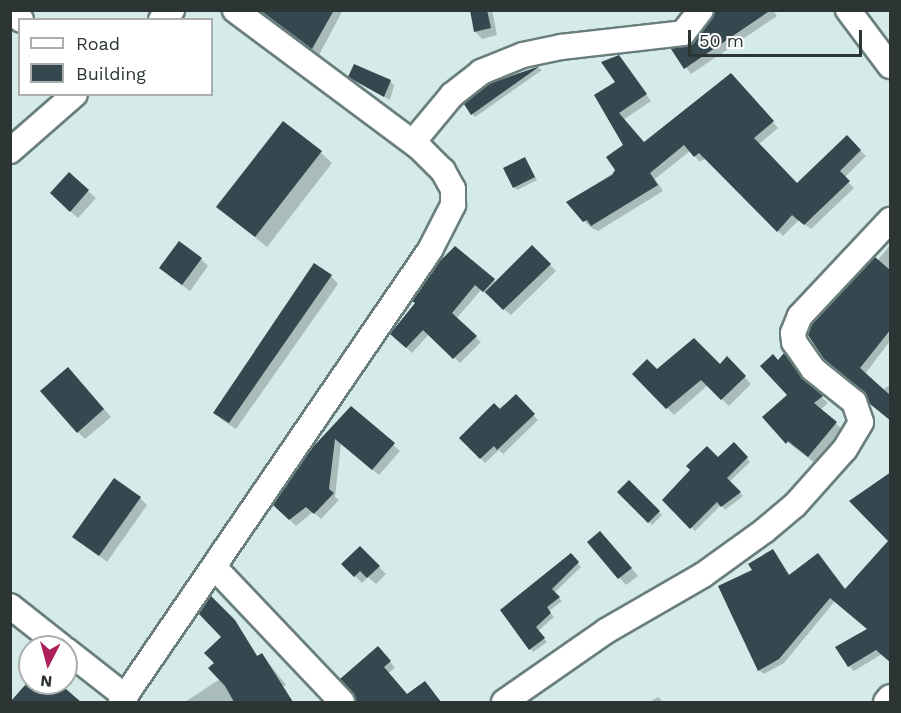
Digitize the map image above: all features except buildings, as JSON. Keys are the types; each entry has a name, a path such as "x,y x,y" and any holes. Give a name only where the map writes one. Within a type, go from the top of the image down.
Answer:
{"street":[{"path":"78,660 124,700 448,221 453,189 443,171 412,142 235,10"},
{"path":"412,142 452,95 481,72 523,56 561,47 683,33 701,10"},
{"path":"848,10 891,66"},
{"path":"10,151 64,98"},
{"path":"504,702 606,631 703,575 764,531 795,505 845,449 861,422 854,402 813,369 794,342 793,333 800,316 891,220"},
{"path":"214,567 342,702"},
{"path":"10,606 47,635"},
{"path":"886,702 891,697"}]}
